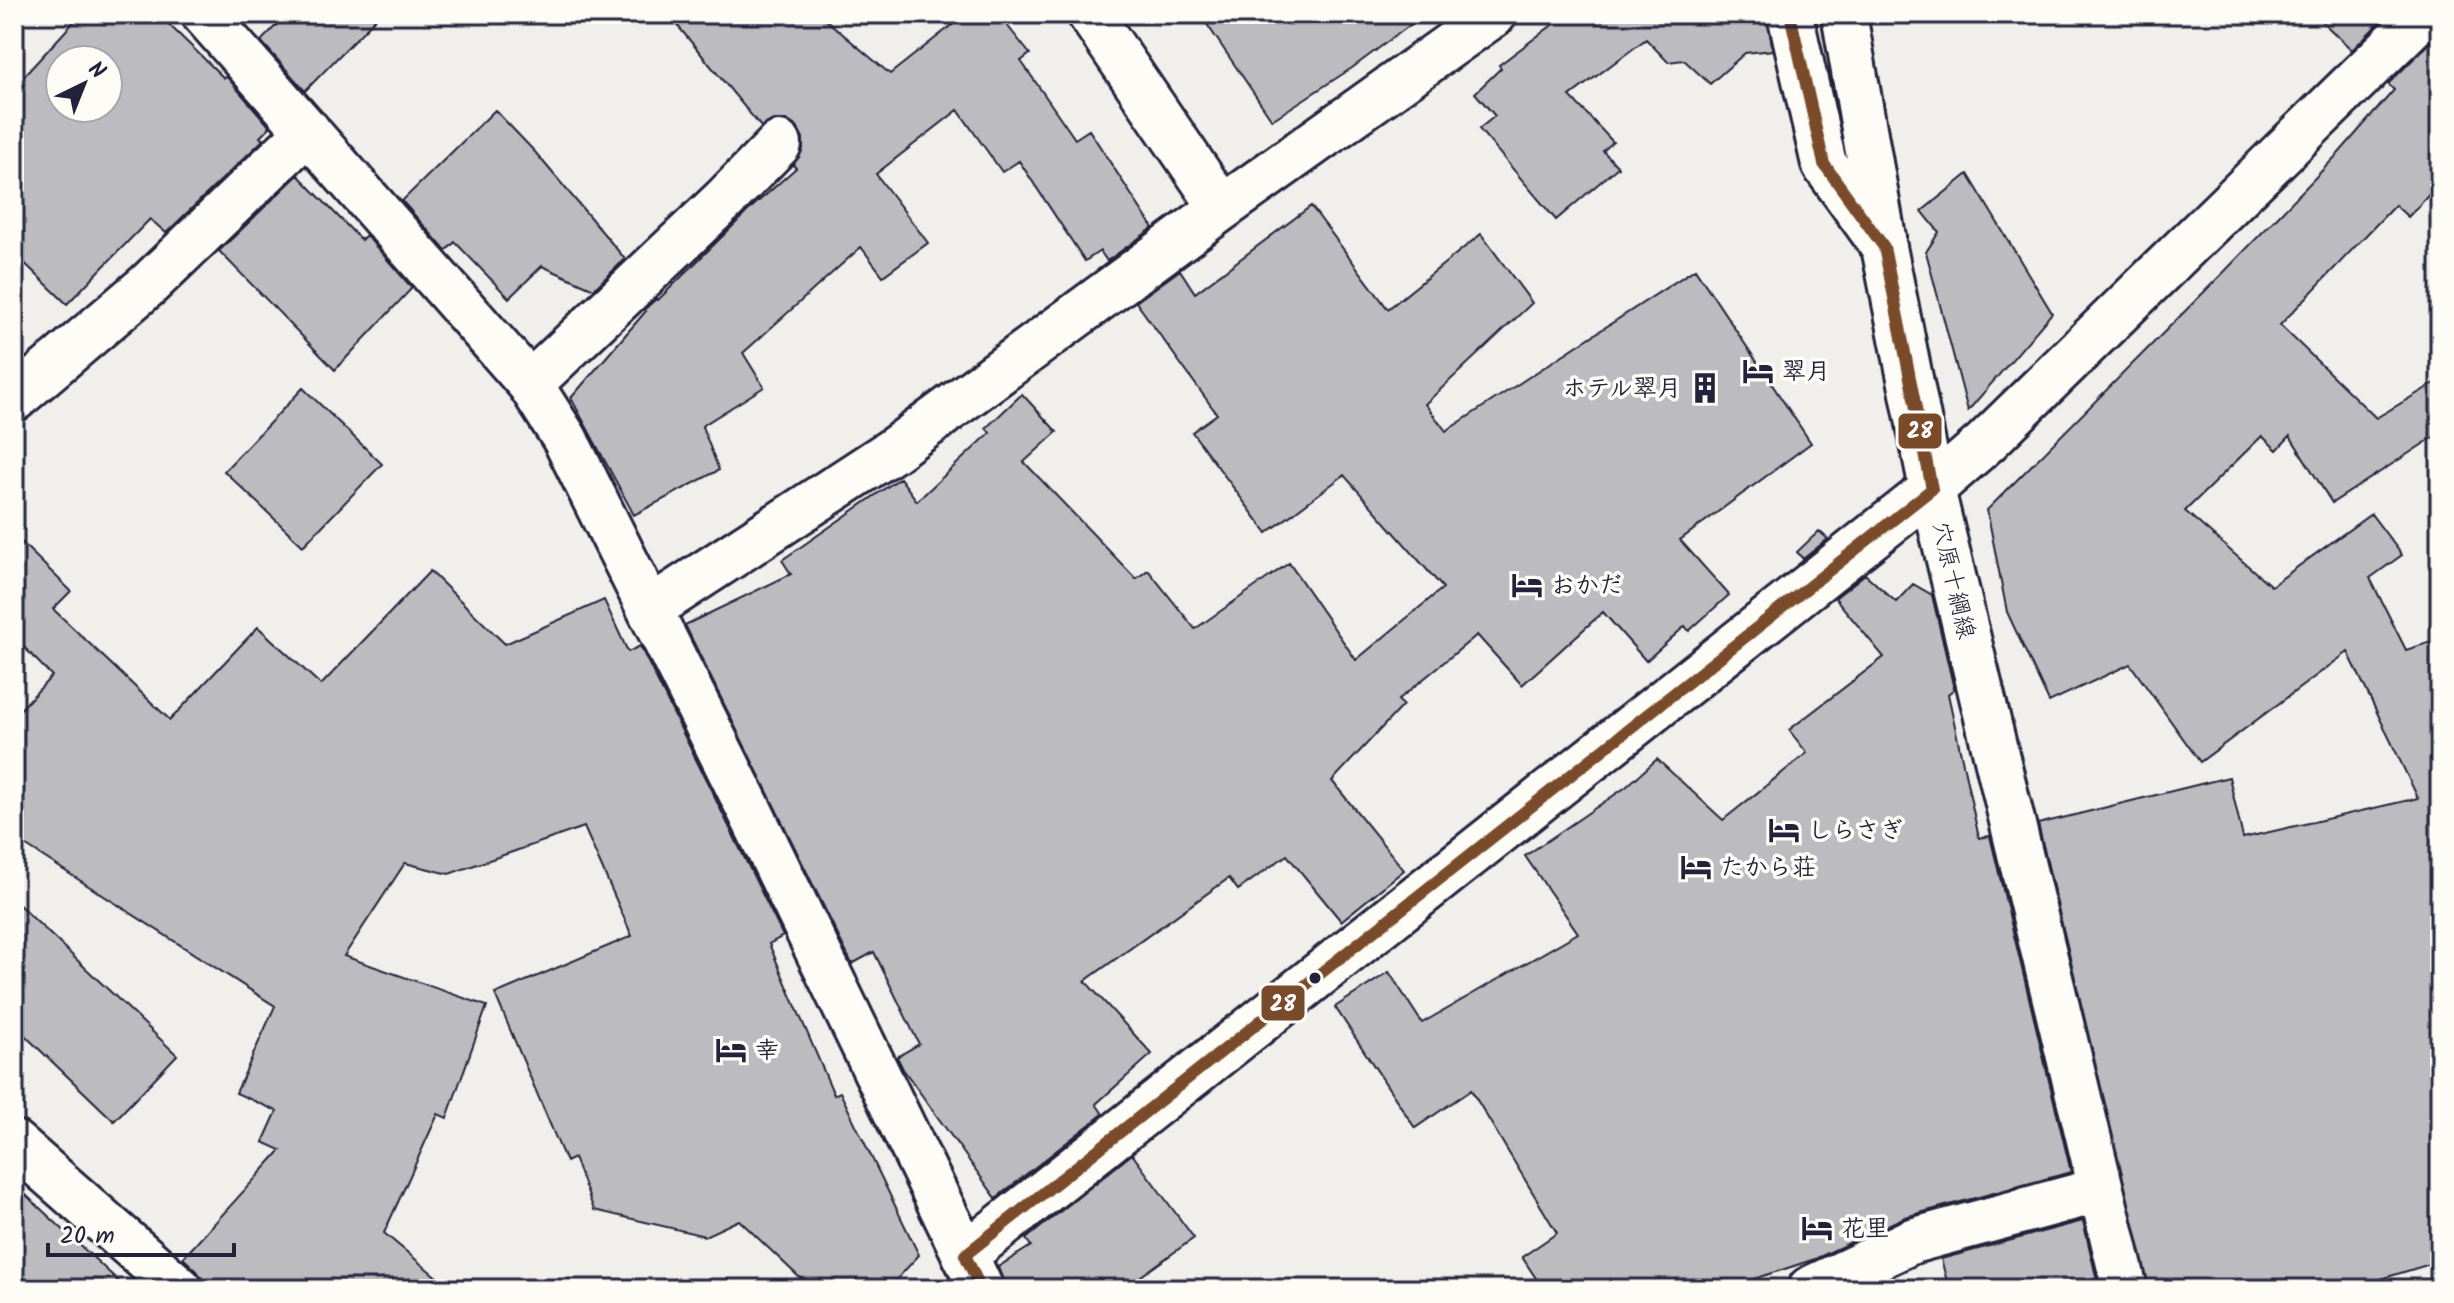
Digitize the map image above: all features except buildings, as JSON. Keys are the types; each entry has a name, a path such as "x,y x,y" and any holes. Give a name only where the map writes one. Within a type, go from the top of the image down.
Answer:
{"street":[{"path":"204,14 530,384 565,439 973,1272 1932,489 1884,247 1844,14"},
{"path":"1090,14 1222,208"},
{"path":"650,609 892,451 1222,208 1494,14"},
{"path":"1790,14 1824,164 1884,247"},
{"name":"穴原十綱線","path":"2125,1289 1932,489 2008,421 2419,19"},
{"path":"14,399 148,285 308,131"},
{"path":"530,384 779,144"},
{"path":"14,1143 180,1289"},
{"path":"1810,1289 1912,1241 2100,1190"}],"transit line":[{"name":"28","path":"981,1289 965,1255 1932,489 1884,247 1824,164 1790,14"}],"place":[{"name":"翠月","path":"1758,371"},
{"name":"ホテル翠月","path":"1705,388"},
{"name":"おかだ","path":"1527,585"},
{"name":"しらさぎ","path":"1784,830"},
{"name":"たから荘","path":"1696,867"},
{"name":"幸","path":"731,1050"},
{"name":"花里","path":"1817,1228"}]}
